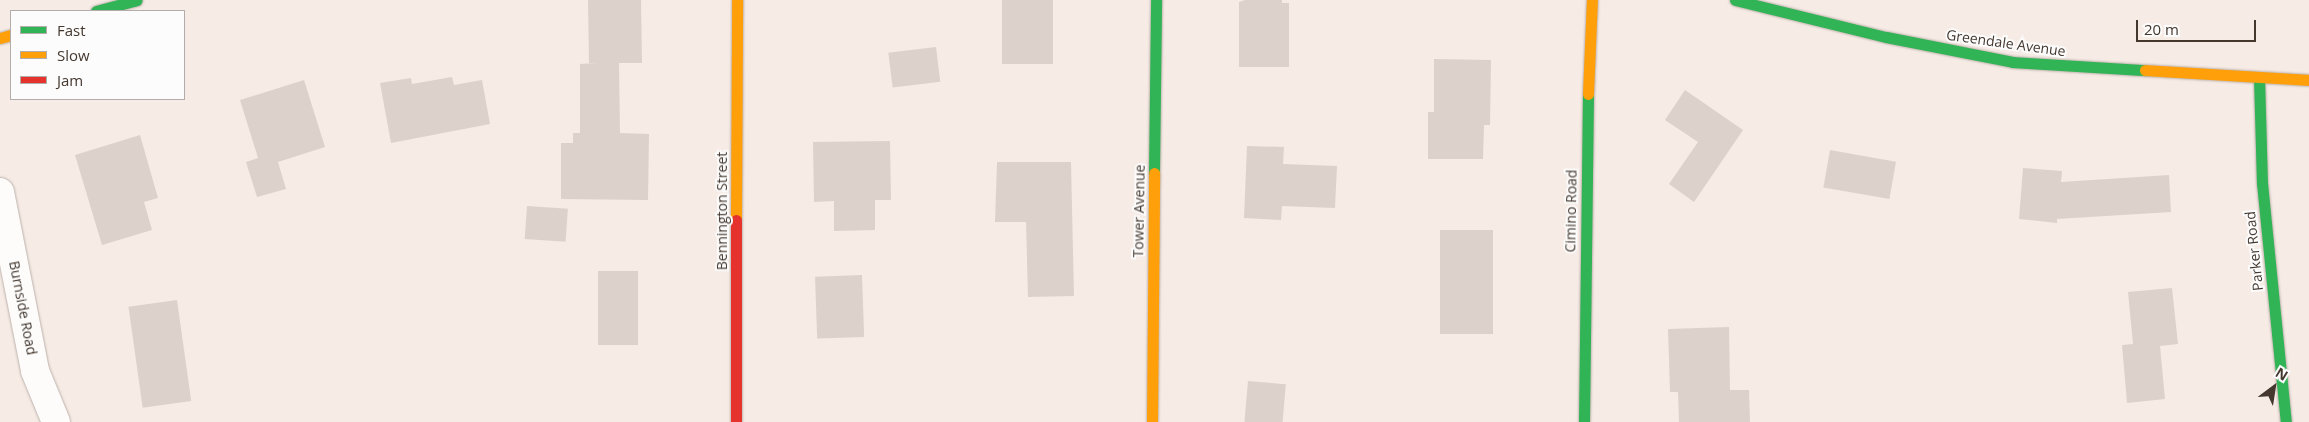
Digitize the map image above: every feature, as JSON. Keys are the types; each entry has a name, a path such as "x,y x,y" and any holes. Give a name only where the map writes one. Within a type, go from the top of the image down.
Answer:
{"street":[{"path":"100,10 137,0"},
{"name":"Bennington Street","path":"736,422 737,0"},
{"name":"Tower Avenue","path":"1152,422 1156,0"},
{"name":"Cimino Road","path":"1584,422 1588,58 1592,0"},
{"name":"Greendale Avenue","path":"1735,0 1886,37 2013,62 2309,80"},
{"name":"Parker Road","path":"2259,77 2261,174 2286,422"},
{"name":"Burnside Road","path":"0,192 35,370 56,422"}],"building":[{"path":"588,0 641,0 642,63 619,63 620,133 649,134 648,200 561,199 561,143 573,143 573,133 580,133 580,64 596,63 589,63"},
{"path":"1002,0 1053,0 1053,64 1002,64"},
{"path":"1245,0 1282,0 1282,3 1289,3 1289,67 1239,67 1239,2"},
{"path":"936,47 940,82 893,88 888,53"},
{"path":"1434,59 1491,60 1490,125 1484,125 1483,159 1428,159 1428,112 1434,112"},
{"path":"452,77 454,85 482,80 490,124 391,143 380,83 411,78 412,84"},
{"path":"304,80 325,147 278,162 286,189 257,197 246,162 258,158 240,100"},
{"path":"1685,90 1743,130 1694,202 1669,184 1698,142 1665,120"},
{"path":"140,135 158,198 144,202 152,230 102,245 75,155"},
{"path":"890,141 891,200 875,200 875,230 834,231 834,201 814,202 813,142"},
{"path":"1247,146 1284,147 1283,164 1337,166 1335,208 1282,206 1281,220 1244,218"},
{"path":"1830,150 1896,162 1889,199 1823,187"},
{"path":"997,162 1071,162 1074,296 1028,297 1026,222 995,222"},
{"path":"2023,168 2062,171 2061,182 2169,175 2171,212 2057,219 2057,223 2019,219"},
{"path":"527,206 568,209 566,242 525,239"},
{"path":"1440,230 1493,230 1493,334 1440,334"},
{"path":"598,271 638,271 638,345 598,345"},
{"path":"862,275 864,337 817,339 815,277"},
{"path":"2172,288 2178,344 2160,346 2165,399 2127,403 2122,345 2133,344 2128,292"},
{"path":"177,300 191,401 143,408 128,307"},
{"path":"1729,327 1730,390 1749,390 1750,422 1679,422 1678,392 1670,392 1668,329"},
{"path":"1248,381 1286,384 1283,422 1244,422"}],"traffic: fast":[{"path":"100,10 137,0"},
{"path":"1154,173 1156,0"},
{"path":"1735,0 1886,37 2013,62 2145,70"},
{"path":"2259,77 2262,183 2286,422"},
{"path":"1584,422 1588,94"}],"traffic: slow":[{"path":"736,220 737,0"},
{"path":"1588,94 1592,0"},
{"path":"0,38 10,35"},
{"path":"2145,70 2309,80"},
{"path":"1152,422 1154,173"}],"traffic: jam":[{"path":"736,220 736,422"}]}
